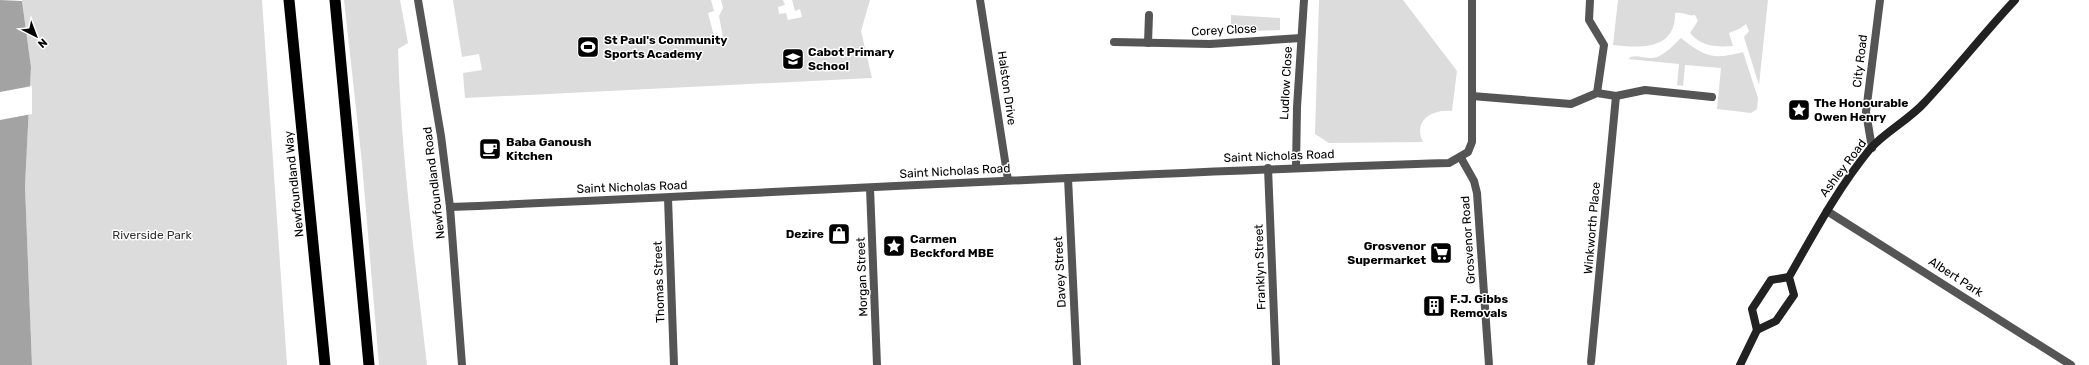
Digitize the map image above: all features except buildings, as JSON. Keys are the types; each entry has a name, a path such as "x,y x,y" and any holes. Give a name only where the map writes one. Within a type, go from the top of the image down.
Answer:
{"highway":[{"name":"Newfoundland Way","path":"289,0 324,365"},
{"path":"335,0 369,365"}],"main road":[{"name":"Ashley Road","path":"1789,277 1827,211 1872,148 1925,103 1985,32 2016,0"},
{"path":"1740,365 1757,330 1776,321 1794,295 1789,277 1771,280 1752,309 1757,330"}],"street":[{"name":"Newfoundland Road","path":"418,0 441,136 450,207 462,365"},
{"name":"Halston Drive","path":"980,0 1008,180"},
{"name":"Ludlow Close","path":"1296,168 1304,0"},
{"path":"1461,158 1468,152 1472,142 1472,0"},
{"path":"1590,0 1588,20 1604,45 1597,93"},
{"name":"City Road","path":"1872,148 1866,112 1880,0"},
{"path":"1148,43 1149,15"},
{"name":"Corey Close","path":"1114,42 1210,44 1301,38"},
{"path":"1472,96 1571,104 1597,93 1616,96 1645,90 1712,97"},
{"name":"Winkworth Place","path":"1591,362 1616,96"},
{"name":"Saint Nicholas Road","path":"450,207 668,198 1268,168 1449,163 1461,158"},
{"name":"Grosvenor Road","path":"1461,158 1474,181 1477,193 1489,365"},
{"name":"Franklyn Street","path":"1268,168 1276,365"},
{"name":"Davey Street","path":"1068,178 1077,365"},
{"name":"Morgan Street","path":"870,188 877,365"},
{"name":"Thomas Street","path":"668,198 674,365"},
{"name":"Albert Park","path":"1827,211 2071,365"}],"green space":[{"name":"Riverside Park","path":"22,0 262,0 287,365 32,365 25,186 31,67"},
{"path":"344,0 400,0 408,43 398,49 402,128 409,207 427,365 379,365 362,163"},
{"name":"St Paul's Community Sports Academy","path":"453,0 711,0 714,11 708,13 715,40 723,38 719,16 723,8 721,0 783,0 785,5 778,7 779,14 786,13 788,20 802,17 800,9 795,11 792,0 870,0 861,31 872,78 465,98 463,73 482,70 479,54 462,57"},
{"path":"1319,0 1403,0 1457,71 1452,111 1431,114 1422,122 1420,128 1423,142 1329,143 1315,134"},
{"path":"1618,0 1768,0 1759,85 1744,37 1749,31 1746,24 1729,33 1733,46 1715,46 1704,44 1690,33 1698,21 1695,15 1675,13 1674,25 1669,34 1662,41 1654,44 1633,47 1613,45"},
{"path":"1231,15 1280,18 1280,30 1236,32 1231,25"},
{"path":"1681,38 1703,53 1710,55 1724,56 1743,52 1758,98 1757,109 1751,113 1717,109 1721,68 1685,65 1683,86 1677,85 1679,64 1628,59 1634,56 1649,58 1656,57 1668,50"}],"shaded area":[{"path":"0,0 22,1 31,67 25,186 32,365 0,365"}],"pier":[{"path":"32,86 32,114 0,120 0,92"}],"place":[{"name":"St Paul's Community Sports Academy","path":"588,47"},
{"name":"Cabot Primary School","path":"793,59"},
{"name":"The Honourable Owen Henry","path":"1799,110"},
{"name":"Baba Ganoush Kitchen","path":"490,149"},
{"name":"Dezire","path":"839,234"},
{"name":"Carmen Beckford MBE","path":"894,246"},
{"name":"Grosvenor Supermarket","path":"1441,253"},
{"name":"F.J. Gibbs Removals","path":"1434,306"}]}
